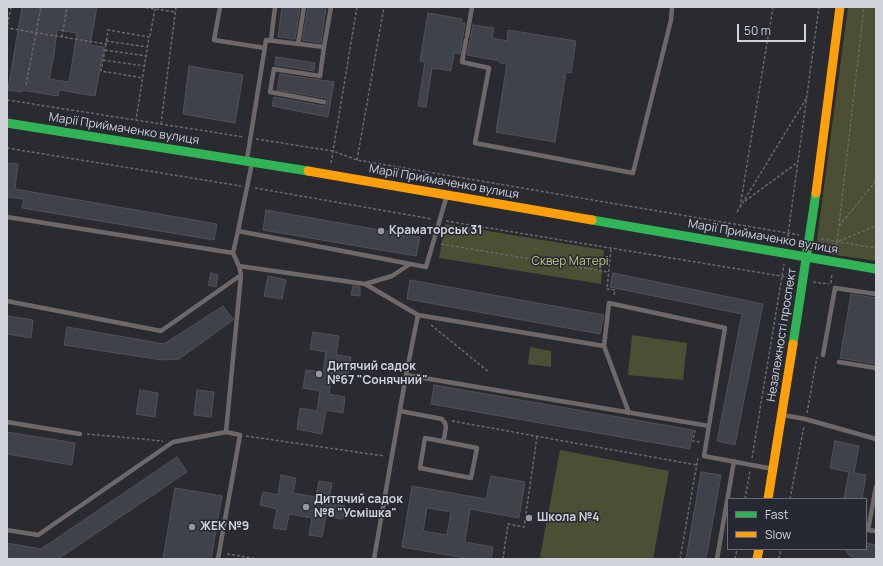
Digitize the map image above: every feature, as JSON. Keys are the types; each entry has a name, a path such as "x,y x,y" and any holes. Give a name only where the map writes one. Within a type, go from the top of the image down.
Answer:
{"street":[{"name":"Незалежності проспект","path":"768,498 810,237 840,7"},
{"name":"Марії Приймаченко вулиця","path":"7,123 329,174 786,254 876,268"}],"lane":[{"path":"220,7 214,40 265,48"},
{"path":"270,40 275,7"},
{"path":"298,44 304,7"},
{"path":"324,102 270,92 274,69 320,76 330,7"},
{"path":"472,7 462,62 489,68 475,143 633,173 669,28 672,7"},
{"path":"226,432 241,275 233,253 247,186 250,162 250,138 266,40 324,47"},
{"path":"238,231 426,267 447,195"},
{"path":"7,217 233,253"},
{"path":"365,284 392,276 410,264"},
{"path":"239,266 365,284 418,315 604,346"},
{"path":"7,301 161,330 241,275"},
{"path":"823,355 836,288 876,294"},
{"path":"628,413 604,346 609,303 725,328 704,456 773,469"},
{"path":"374,559 418,315"},
{"path":"839,362 876,368"},
{"path":"406,375 709,426"},
{"path":"400,411 442,420 446,427 444,441"},
{"path":"782,415 805,419 876,439"},
{"path":"7,422 80,434"},
{"path":"7,530 38,535 173,442 226,432 240,435 218,559"},
{"path":"425,438 444,441 477,448 472,478 420,468 425,438"},
{"path":"728,498 734,461"},
{"path":"876,487 868,530 876,531"},
{"path":"717,559 727,501"}],"path":[{"path":"11,7 7,28 106,44"},
{"path":"26,85 41,7"},
{"path":"62,37 67,7"},
{"path":"141,7 176,12"},
{"path":"160,124 176,7"},
{"path":"329,174 357,7"},
{"path":"357,160 384,7"},
{"path":"740,207 772,7"},
{"path":"745,498 786,254 819,7"},
{"path":"830,285 837,242 864,7"},
{"path":"136,120 155,9"},
{"path":"143,78 101,71 108,30 149,37"},
{"path":"106,41 148,47"},
{"path":"105,50 146,56"},
{"path":"103,60 145,66"},
{"path":"737,212 807,98"},
{"path":"7,100 333,151 357,160 876,248"},
{"path":"7,148 247,186 439,220 803,280"},
{"path":"743,202 798,163"},
{"path":"838,227 876,181"},
{"path":"837,242 876,226"},
{"path":"433,242 608,272"},
{"path":"611,248 607,289 615,290 612,304"},
{"path":"430,324 489,372"},
{"path":"790,498 818,352"},
{"path":"442,420 697,465"},
{"path":"696,424 693,441 706,443"},
{"path":"80,434 173,442"},
{"path":"240,435 392,458"},
{"path":"503,559 508,524 524,527 537,436"},
{"path":"680,559 698,458"},
{"path":"219,553 258,559"}],"green space":[{"path":"848,7 876,7 876,261 830,254 820,248 817,239"},
{"name":"Сквер Матері","path":"445,224 604,250 601,284 439,258"},
{"path":"632,335 687,343 683,380 628,375"},
{"path":"530,347 551,351 551,367 528,364"},
{"path":"560,450 669,471 653,559 549,559 540,557"}],"building":[{"path":"22,7 97,7 90,45 104,47 95,96 59,90 58,96 22,90 22,92 8,90","holes":["57,30 77,33 69,82 49,79"]},
{"path":"282,7 300,7 295,39 278,37"},
{"path":"308,7 326,7 321,43 302,40"},
{"path":"428,13 462,19 461,23 465,23 460,54 454,53 451,71 432,68 426,107 418,106 425,62 420,61"},
{"path":"473,25 494,28 492,38 507,41 508,30 576,41 571,73 566,72 555,142 496,132 507,64 500,63 500,61 467,55"},
{"path":"276,57 315,63 314,71 275,65"},
{"path":"189,66 243,75 235,123 183,114"},
{"path":"280,74 334,82 328,117 272,106 274,97 323,106 328,103 325,98 277,90"},
{"path":"7,163 18,164 15,189 217,224 214,240 22,208 24,199 7,197"},
{"path":"266,210 420,237 416,256 263,230"},
{"path":"211,273 218,275 216,287 208,285"},
{"path":"613,273 763,304 735,445 717,441 742,314 610,287"},
{"path":"268,276 286,280 282,299 264,296"},
{"path":"410,280 604,315 600,334 407,299"},
{"path":"353,286 360,287 360,296 351,295"},
{"path":"851,294 876,298 876,364 840,358"},
{"path":"223,306 233,320 179,359 162,360 64,345 67,327 164,344"},
{"path":"7,316 33,320 31,338 7,334"},
{"path":"313,332 339,336 336,355 351,357 348,375 332,373 329,394 345,397 343,413 326,410 322,434 297,429 300,408 317,411 320,391 303,388 306,370 323,372 326,352 310,349"},
{"path":"434,385 693,430 690,449 431,404"},
{"path":"140,390 158,393 155,417 136,414"},
{"path":"197,390 214,392 211,417 194,415"},
{"path":"7,432 75,443 72,465 7,454"},
{"path":"835,441 859,446 854,473 866,475 862,498 844,498 849,472 830,468"},
{"path":"177,457 187,472 58,559 7,559 7,543 41,549"},
{"path":"701,472 721,475 706,559 686,559"},
{"path":"281,475 296,478 293,493 316,497 319,481 332,483 329,503 345,506 343,519 326,516 322,537 309,535 312,518 289,514 286,530 273,528 277,509 260,505 263,492 278,495"},
{"path":"491,476 525,482 519,518 470,509 465,542 493,547 491,559 465,559 402,547 412,486 486,499","holes":["427,508 451,512 447,535 423,531"]},
{"name":"ЖЕК №9","path":"175,488 222,496 211,559 163,559"},
{"path":"867,543 876,545 876,559 863,559 850,556 846,550 867,550"}],"traffic: fast":[{"path":"7,123 308,171"},
{"path":"793,344 816,193"},
{"path":"592,220 876,269"}],"traffic: slow":[{"path":"816,193 840,7"},
{"path":"308,171 592,220"},
{"path":"768,498 793,344"},
{"path":"757,559 759,550"}],"place":[{"name":"Краматорськ 31","path":"381,231"},
{"name":"Дитячий садок №67 \"Сонячний\"","path":"319,374"},
{"name":"Дитячий садок №8 \"Усмішка\"","path":"306,507"},
{"name":"Школа №4","path":"529,518"},
{"name":"ЖЕК №9","path":"192,527"}]}
